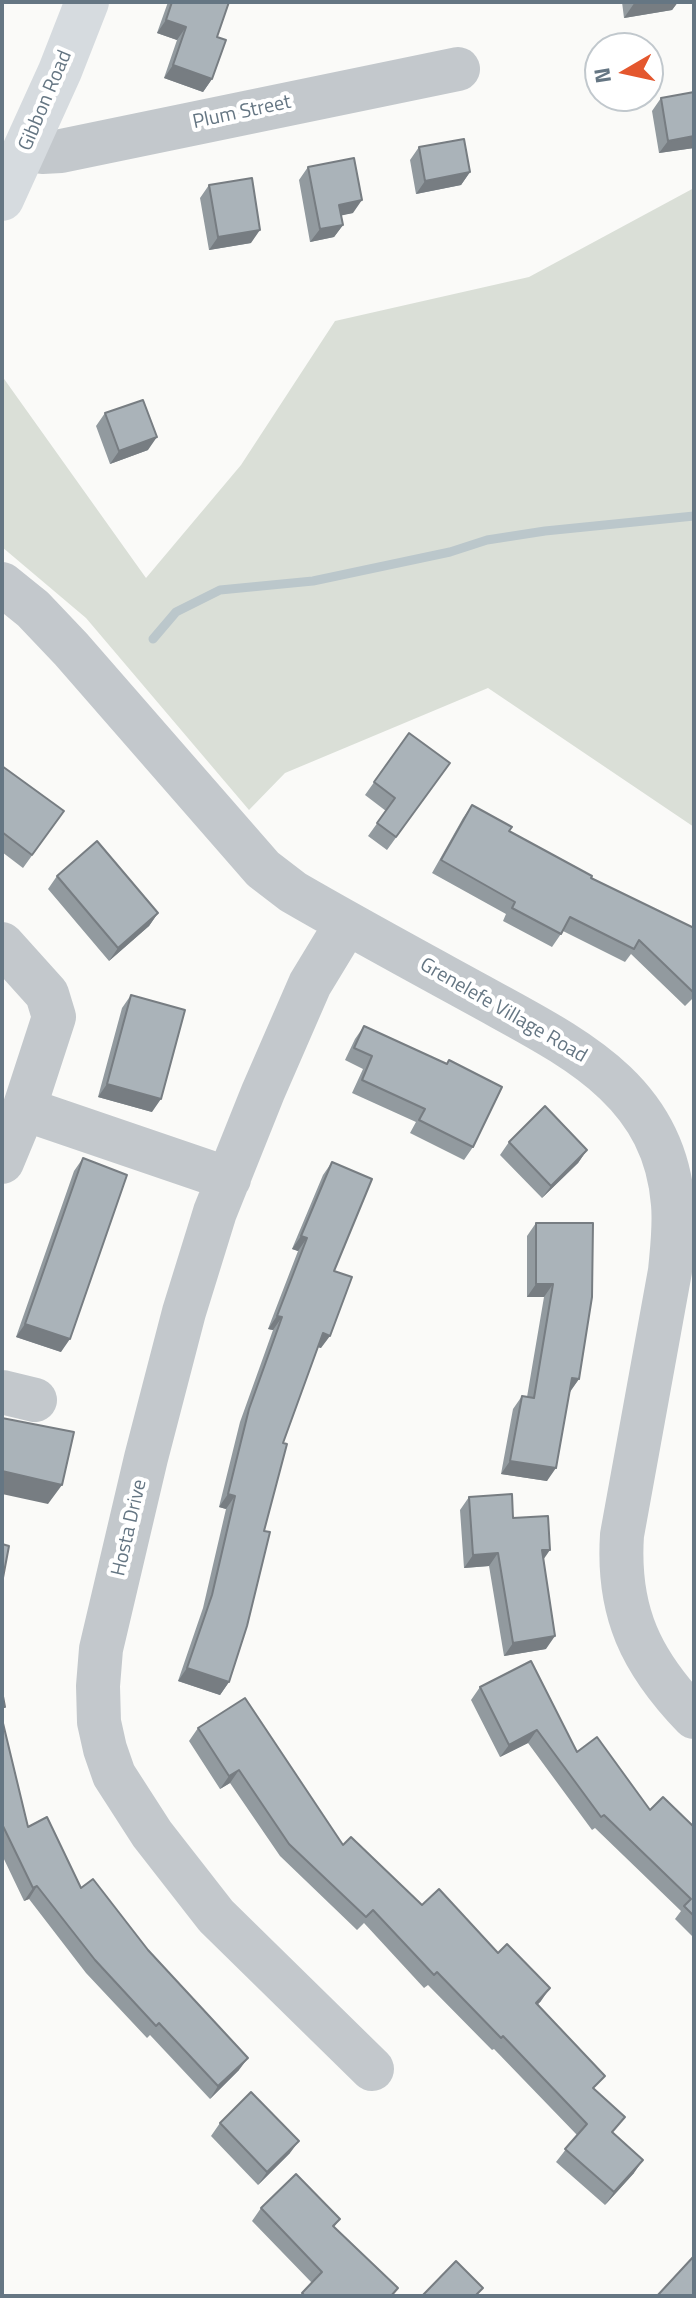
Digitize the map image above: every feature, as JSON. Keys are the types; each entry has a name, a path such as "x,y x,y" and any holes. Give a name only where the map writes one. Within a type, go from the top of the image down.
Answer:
{"main road":[{"name":"Gibbon Road","path":"2,199 27,149 87,2"}],"street":[{"name":"Plum Street","path":"27,149 61,151 458,69"},
{"name":"Grenelefe Village Road","path":"2,584 33,609 71,649 263,869 293,892 568,1045 612,1078 642,1114 665,1160 674,1205 684,1230 670,1271 622,1535 620,1564 626,1607 638,1642 651,1666 694,1717"},
{"name":"Hosta Drive","path":"347,923 310,984 215,1212 184,1312 146,1458 101,1649 98,1686 99,1722 109,1762 127,1799 216,1916 372,2069"},
{"path":"2,944 47,994 54,1017 24,1109 2,1162"},
{"path":"24,1109 229,1179"}],"shaded area":[{"path":"694,188 694,827 488,688 285,773 249,810 86,618 2,547 2,376 146,578 241,465 335,321 529,277"}],"building":[{"path":"172,2 229,2 217,37 226,40 212,79 173,65 186,27 166,20"},
{"path":"694,92 694,136 668,141 664,97"},
{"path":"464,139 470,172 425,181 419,147"},
{"path":"354,158 362,200 339,205 343,225 320,229 308,167"},
{"path":"252,178 260,230 218,237 209,185"},
{"path":"143,400 157,437 119,451 105,413"},
{"path":"409,733 450,763 396,837 377,823 395,798 374,782"},
{"path":"2,766 64,811 32,855 2,832"},
{"path":"472,805 512,827 509,831 591,878 694,928 694,993 639,940 634,949 570,917 561,934 512,908 515,902 441,860"},
{"path":"97,841 158,913 118,948 57,876"},
{"path":"131,995 185,1010 161,1099 107,1084"},
{"path":"364,1026 447,1064 449,1060 502,1087 473,1147 419,1120 425,1109 362,1080 372,1056 354,1048"},
{"path":"545,1106 587,1150 551,1186 509,1142"},
{"path":"83,1158 127,1175 70,1339 25,1324"},
{"path":"332,1162 372,1179 334,1271 352,1277 330,1336 323,1333 283,1443 287,1444 264,1531 270,1532 247,1626 229,1682 187,1668 212,1595 235,1496 228,1494 249,1409 282,1317 277,1316 307,1238 301,1236"},
{"path":"536,1223 593,1223 592,1297 579,1379 572,1378 556,1468 510,1461 522,1396 534,1398 553,1284 536,1284"},
{"path":"2,1418 74,1432 62,1485 2,1471"},
{"path":"512,1494 513,1518 548,1516 550,1550 542,1550 555,1636 513,1643 498,1553 473,1555 469,1497"},
{"path":"2,1544 9,1546 2,1583"},
{"path":"531,1661 577,1752 597,1737 650,1810 663,1797 694,1827 694,1916 684,1906 691,1899 604,1815 601,1817 537,1730 509,1745 480,1687"},
{"path":"245,1698 343,1845 351,1837 422,1905 439,1889 498,1953 507,1944 550,1988 536,2003 605,2076 593,2088 625,2117 612,2132 643,2160 614,2192 565,2149 587,2124 503,2036 501,2038 437,1972 434,1975 373,1910 366,1917 289,1844 239,1770 229,1776 198,1728"},
{"path":"2,1719 28,1827 47,1817 81,1888 93,1879 148,1950 248,2058 218,2086 159,2023 156,2026 95,1960 37,1886 33,1888 2,1824"},
{"path":"251,2092 299,2141 267,2172 220,2123"},
{"path":"296,2174 340,2219 333,2226 398,2288 391,2296 305,2296 302,2293 322,2272 261,2208"},
{"path":"694,2256 694,2296 657,2296"},
{"path":"456,2261 483,2288 475,2296 422,2296"}],"waterway":[{"path":"153,639 176,612 220,590 313,581 450,552 487,540 694,516"}]}
